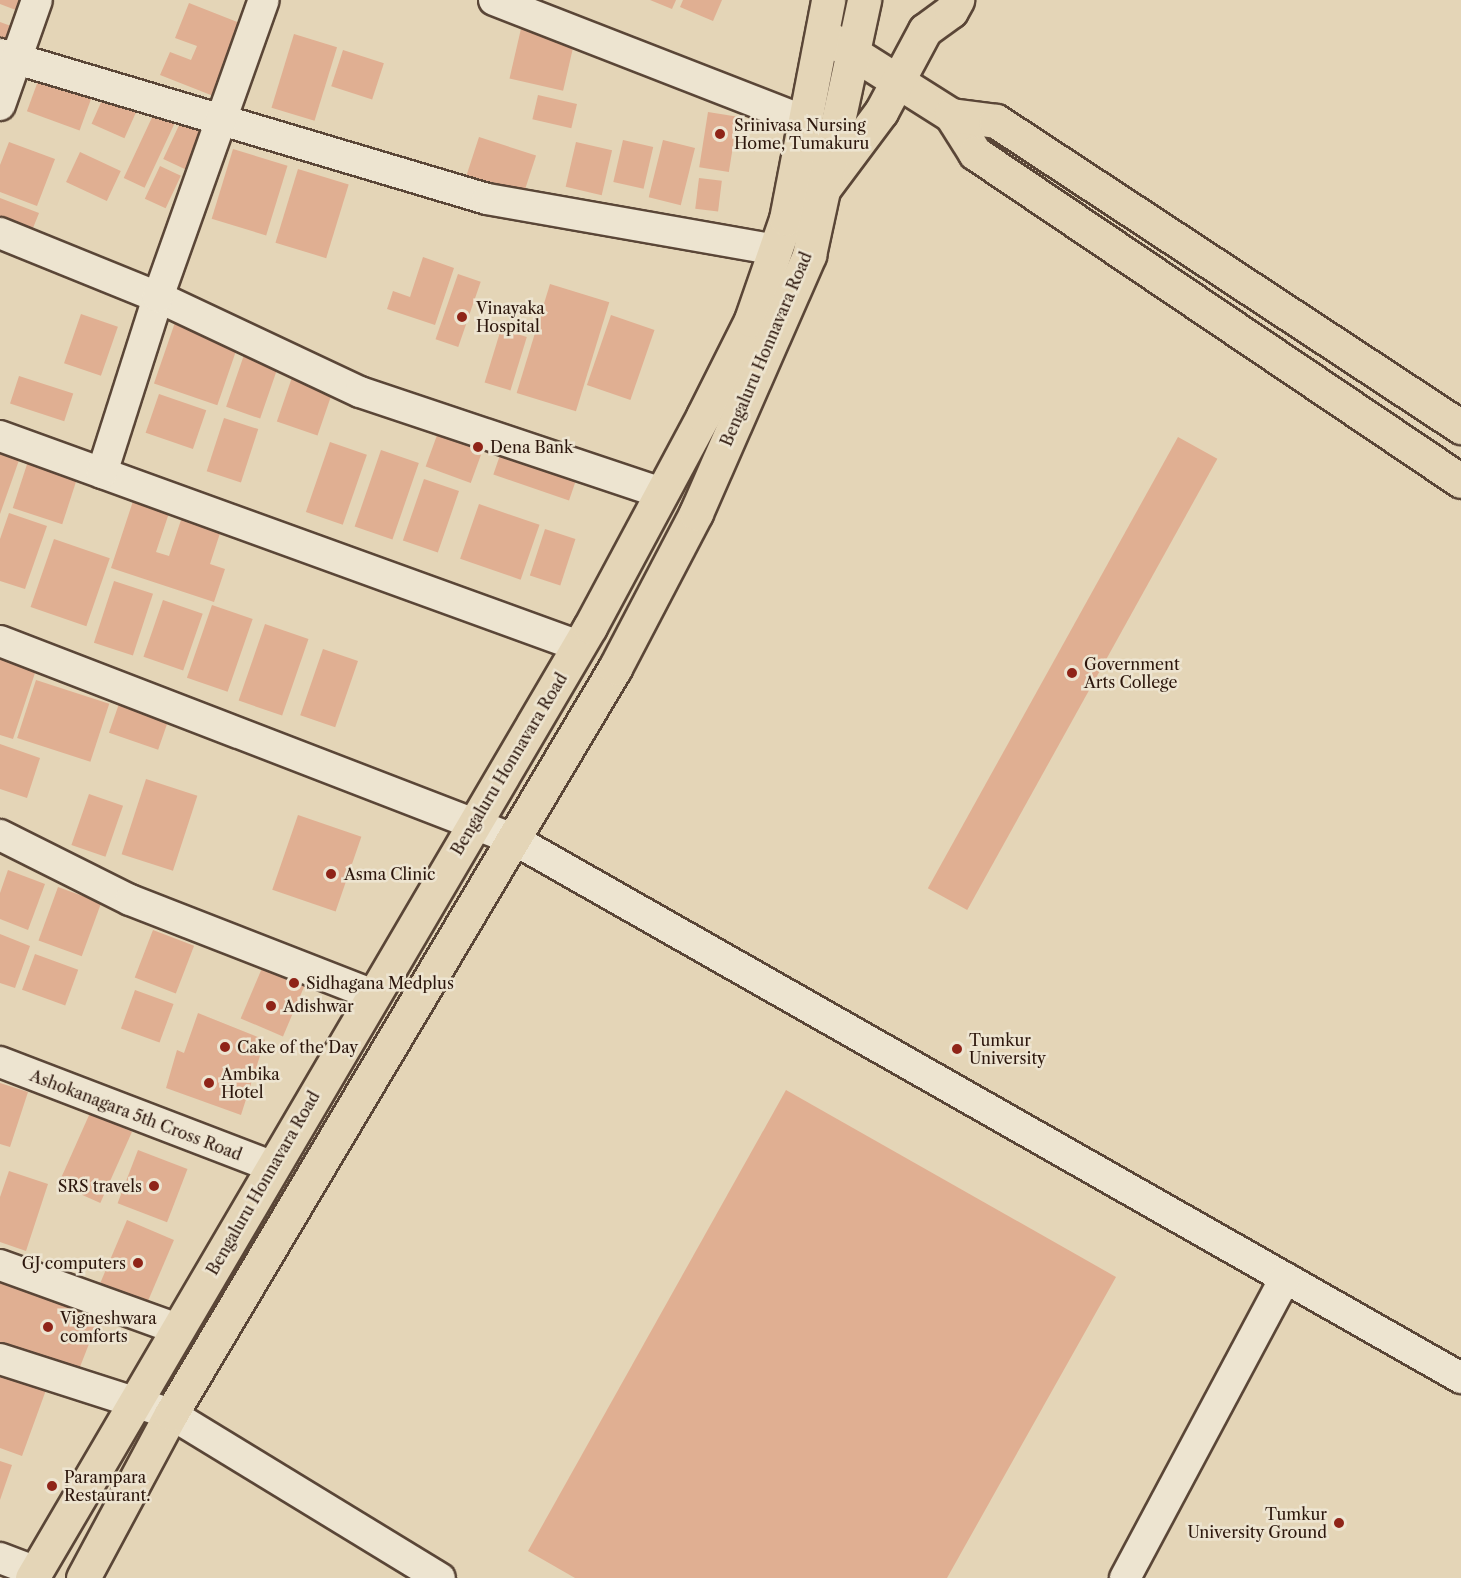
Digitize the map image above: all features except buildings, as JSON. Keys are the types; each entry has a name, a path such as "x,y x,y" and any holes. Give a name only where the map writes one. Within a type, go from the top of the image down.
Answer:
{"main road":[{"name":"Bengaluru Honnavara Road","path":"34,1575 579,646 662,493 751,320 789,205 828,0"},
{"name":"Bengaluru Honnavara Road","path":"83,1578 171,1414 615,668 696,513 809,255 864,0"},
{"path":"789,205 824,188 856,150 898,80 924,15 951,11 957,0"},
{"path":"821,34 951,115 975,153 1461,481"},
{"path":"951,115 996,121 1461,427"}],"street":[{"path":"0,105 9,57 37,0"},
{"path":"102,473 158,297 264,0"},
{"path":"494,0 805,121"},
{"path":"9,57 486,199 775,250"},
{"path":"0,233 158,297 360,392 662,493"},
{"path":"0,436 579,646"},
{"path":"0,641 513,839 1461,1378"},
{"path":"0,835 130,900 374,994"},
{"name":"Ashokanagara 5th Cross Road","path":"0,1062 273,1167"},
{"path":"0,1265 178,1329"},
{"path":"1125,1578 1285,1278"},
{"path":"0,1359 171,1414 440,1578"},
{"path":"0,1558 34,1575"}],"place":[{"name":"Srinivasa Nursing Home, Tumakuru","path":"720,134"},
{"name":"Vinayaka Hospital","path":"462,317"},
{"name":"Dena Bank","path":"478,447"},
{"name":"Government Arts College","path":"1072,673"},
{"name":"Asma Clinic","path":"331,874"},
{"name":"Sidhagana Medplus","path":"294,983"},
{"name":"Adishwar","path":"271,1006"},
{"name":"Cake of the Day","path":"225,1047"},
{"name":"Tumkur University","path":"957,1049"},
{"name":"Ambika Hotel","path":"209,1083"},
{"name":"SRS travels","path":"154,1186"},
{"name":"GJ computers","path":"138,1263"},
{"name":"Vigneshwara comforts","path":"48,1327"},
{"name":"Parampara Restaurant.","path":"52,1486"},
{"name":"Tumkur University Ground","path":"1339,1523"}]}
